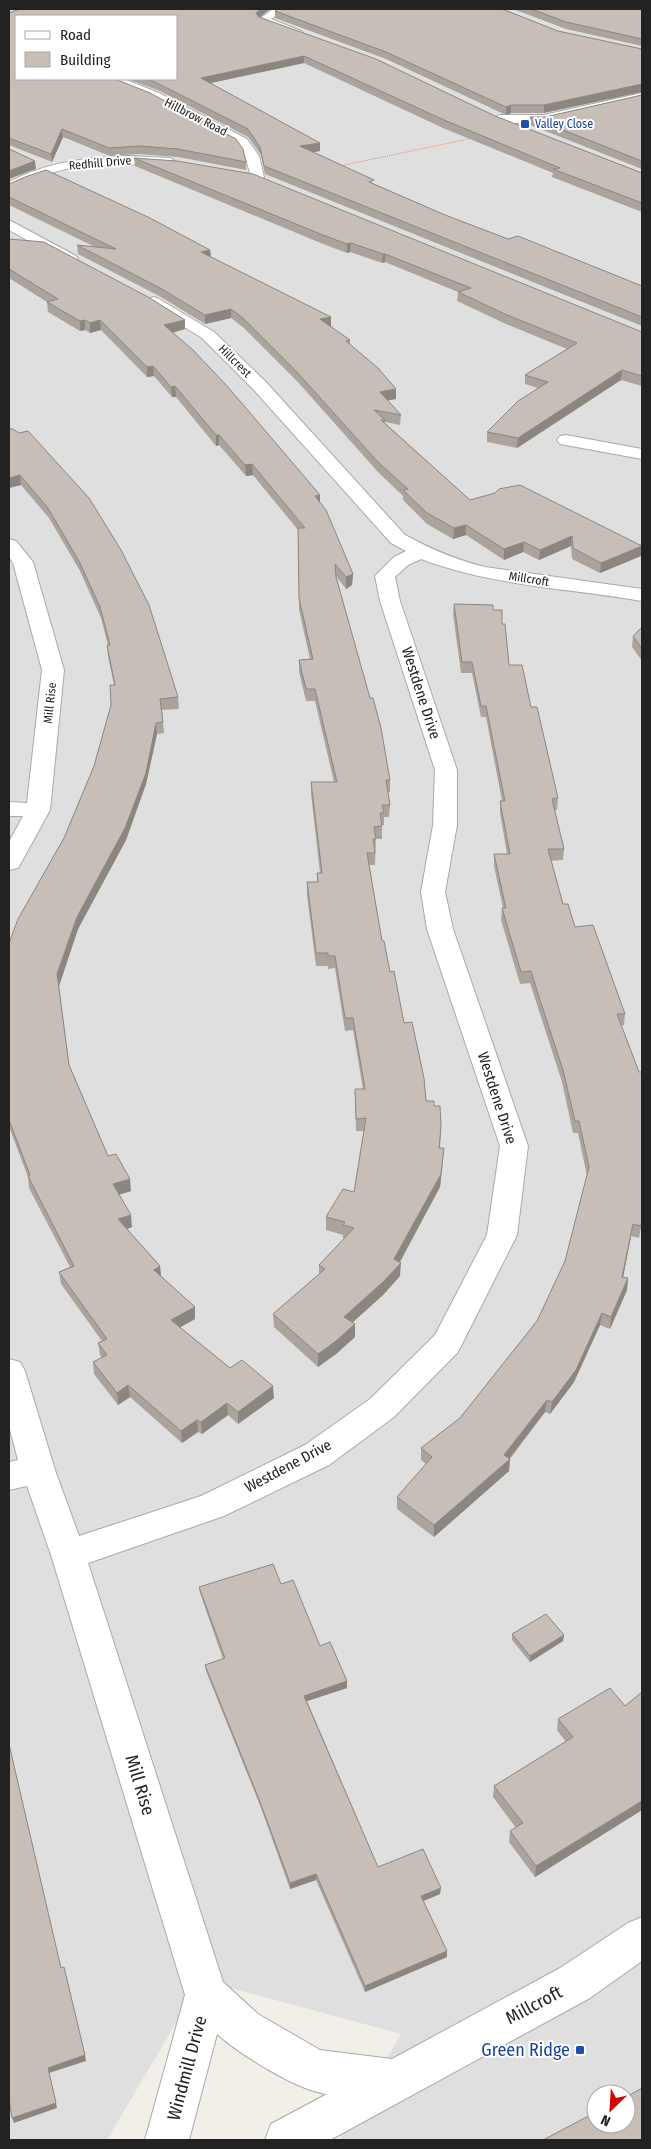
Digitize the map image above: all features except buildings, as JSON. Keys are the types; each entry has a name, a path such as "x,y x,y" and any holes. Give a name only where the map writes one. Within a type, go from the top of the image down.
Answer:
{"street":[{"path":"280,9 264,20 307,37"},
{"name":"Hillbrow Road","path":"116,80 155,96 242,142 252,156 263,179 241,174"},
{"path":"544,119 528,131 495,117 544,119 642,97"},
{"name":"Redhill Drive","path":"9,187 20,180 53,169 76,164 139,160 188,164"},
{"path":"35,161 53,169"},
{"path":"9,224 87,267"},
{"name":"Hillcrest","path":"138,294 208,335 259,385 398,539 419,553"},
{"path":"566,440 642,454"},
{"name":"Mill Rise","path":"9,544 23,562 53,670 38,810 9,863"},
{"name":"Millcroft","path":"419,553 467,569 528,580 642,595"},
{"name":"Westdene Drive","path":"68,1555 212,1506 317,1455 382,1408 447,1343 502,1235 514,1146 440,929 433,892 445,825 446,770 390,601 385,576 401,561 419,553"},
{"path":"9,809 38,810"},
{"name":"Mill Rise","path":"9,1371 23,1473 68,1555 206,1995"},
{"name":"Millcroft","path":"395,2081 576,1983 642,1937"},
{"path":"206,1995 243,2029 314,2071 395,2081"},
{"name":"Windmill Drive","path":"167,2140 206,1995"},
{"path":"287,2140 395,2081"}],"path":[{"path":"337,167 528,131"}],"shaded area":[{"path":"9,9 642,9 642,2140 339,2140 401,2034 201,1980 107,2140 9,2140"}],"place":[{"name":"Valley Close","path":"525,124"},
{"name":"Green Ridge","path":"580,2050"}]}
